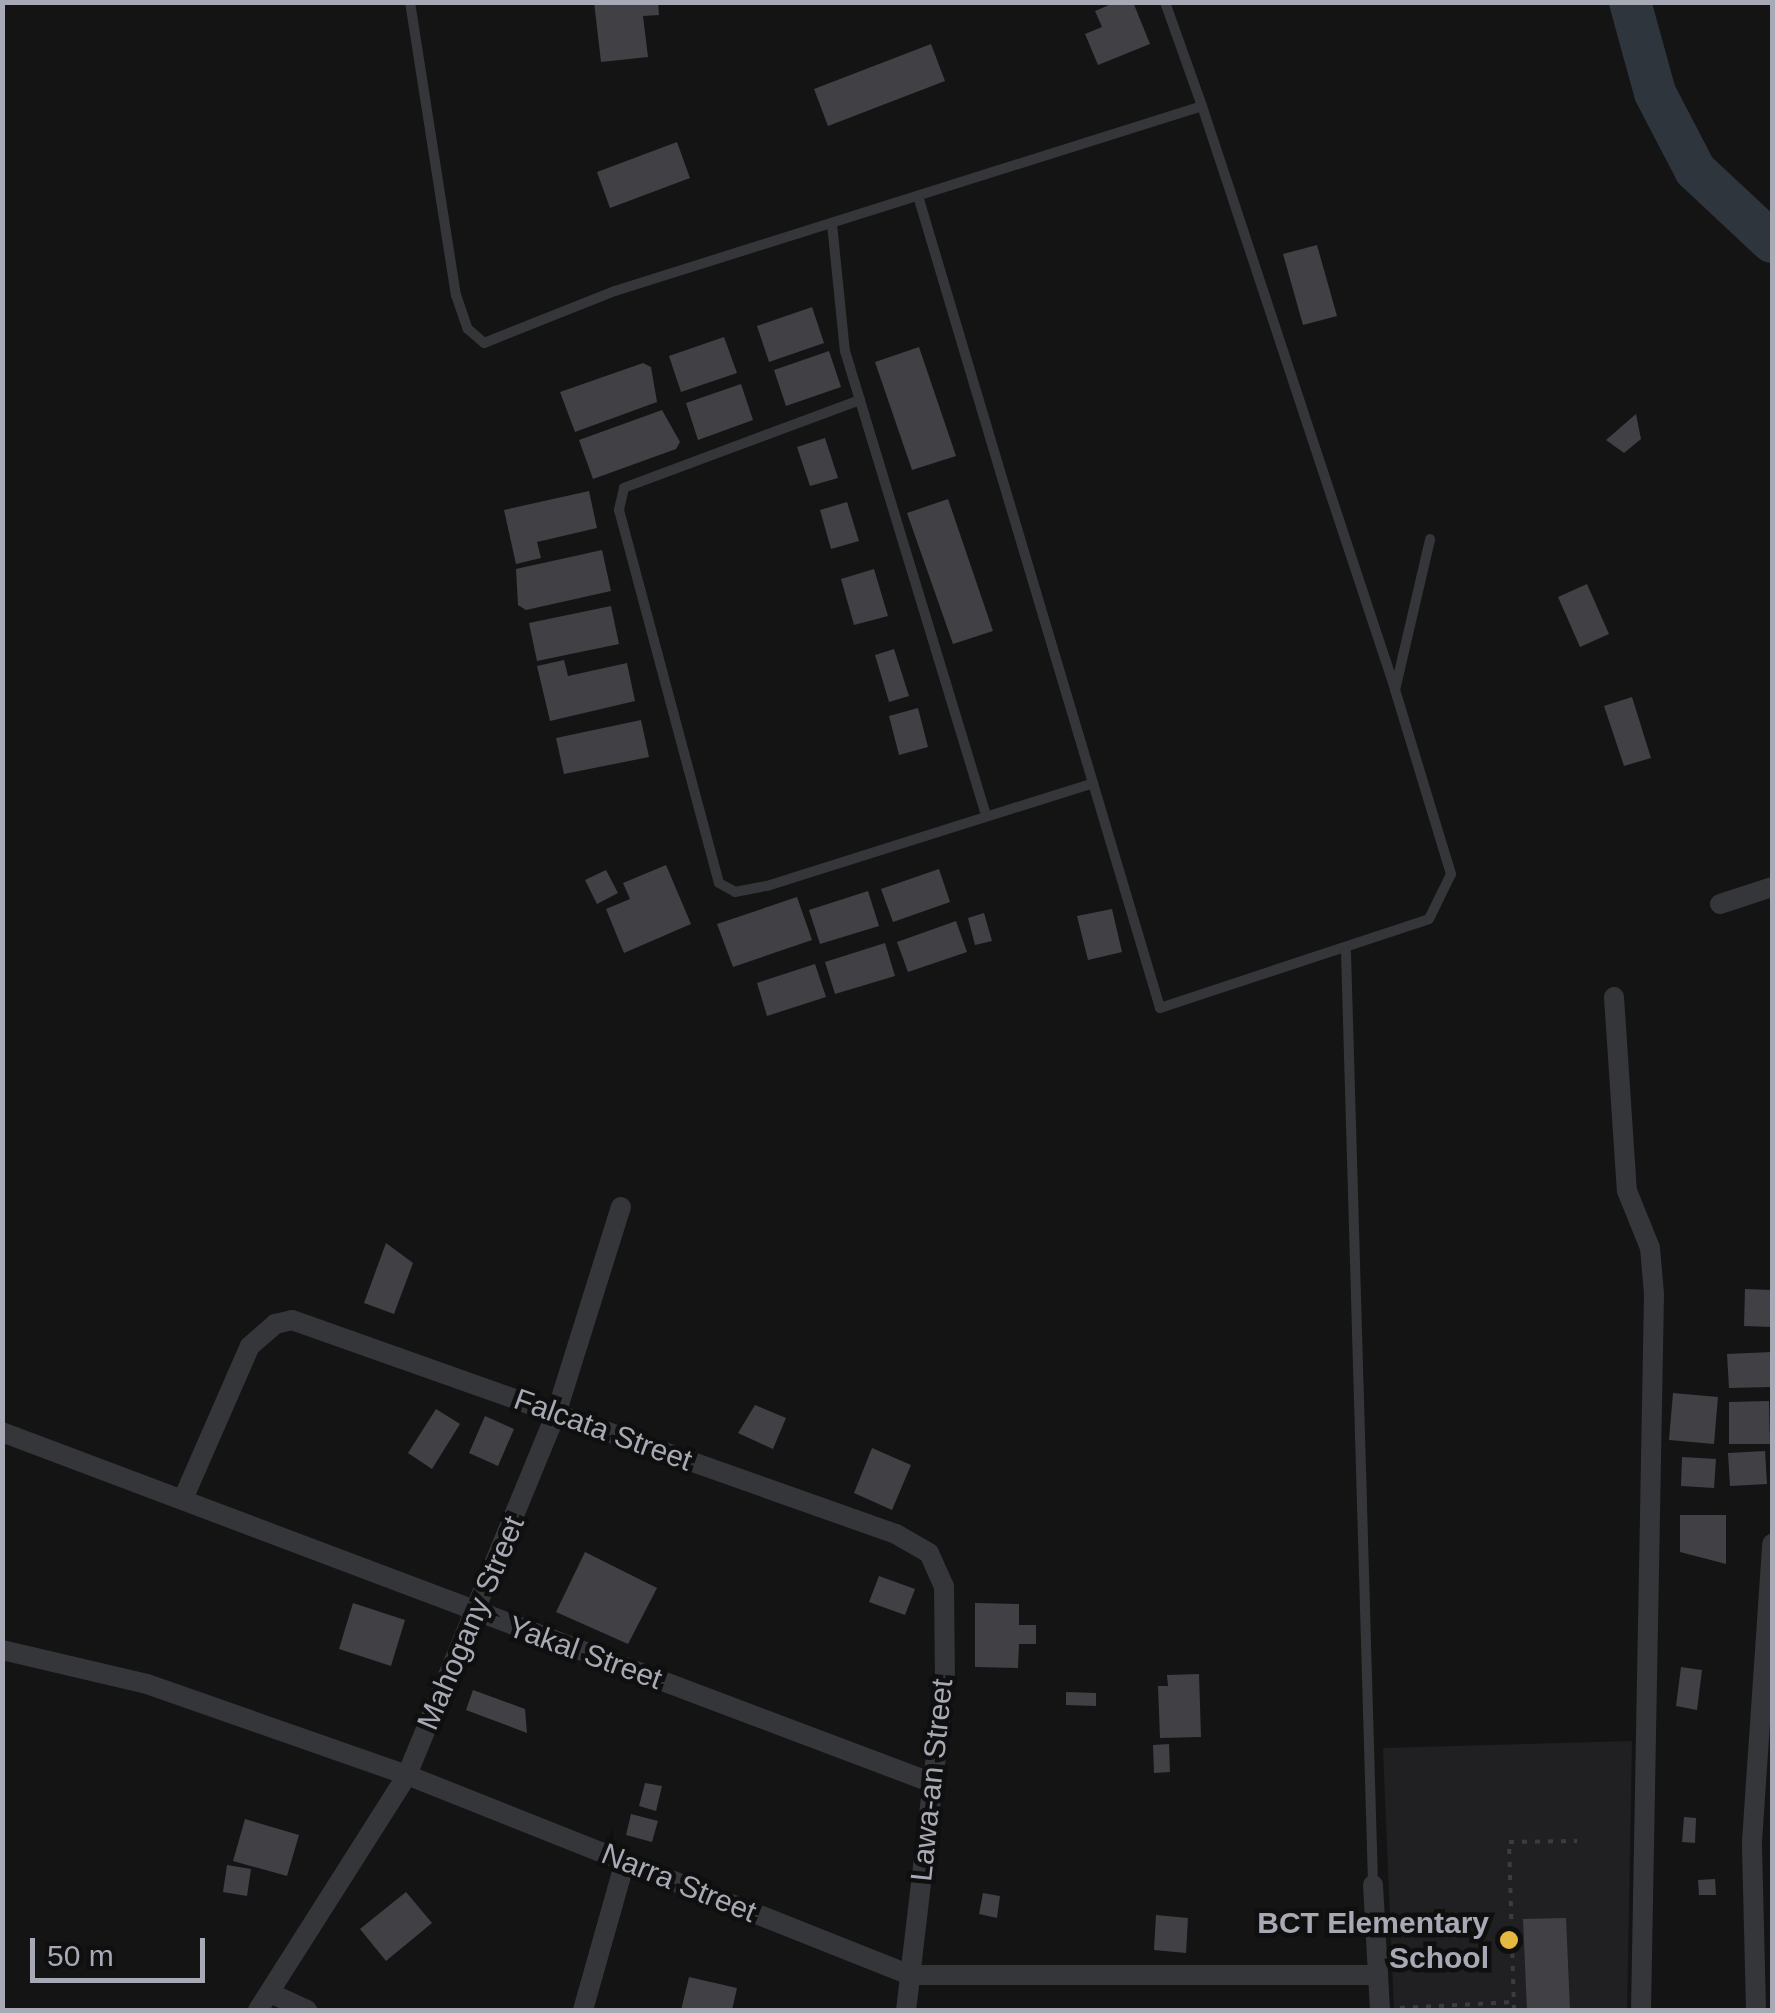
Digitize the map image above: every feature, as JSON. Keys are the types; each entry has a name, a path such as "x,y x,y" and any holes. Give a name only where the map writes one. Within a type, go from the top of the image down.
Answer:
{"street":[{"path":"1720,904 1772,886"},
{"path":"1614,997 1628,1191 1650,1248 1654,1294 1641,2010"},
{"name":"Mahogany Street","path":"264,2002 406,1774 478,1612 556,1414 622,1207"},
{"name":"Falcata Street","path":"182,1499 237,1367 274,1324 318,1326 929,1553"},
{"name":"Yakal Street","path":"2,1432 933,1782"},
{"path":"1756,2010 1752,1841 1772,1544"},
{"name":"Lawa-an Street","path":"906,2010 945,1679 944,1586 929,1553"},
{"name":"Narra Street","path":"2,1650 147,1684 406,1774 910,1974 1378,1975"},
{"path":"583,2010 625,1862"},
{"path":"1373,1884 1380,2010"},
{"path":"264,2002 307,2010"}],"lane":[{"path":"410,2 456,295 468,329 484,343 616,290 1202,106"},
{"path":"918,196 1160,1008 1346,952 1429,919 1452,874 1395,690 1164,2"},
{"path":"832,224 845,352 985,813"},
{"path":"860,400 624,488 619,510 718,883 734,892 767,886 985,813 1093,784"},
{"path":"1395,690 1430,539"},
{"path":"1346,952 1373,1884"}],"path":[{"path":"1514,2010 1508,1842 1578,1841"},
{"path":"1380,2010 1514,2002"}],"shaded area":[{"path":"1677,138 1772,219 1772,254 1697,189"},
{"name":"BCT Elementary School","path":"1632,1741 1627,2010 1394,2010 1383,1748"}],"building":[{"path":"594,2 658,2 659,15 643,16 648,57 601,62"},
{"path":"1116,2 1133,2 1150,44 1098,65 1085,34 1102,27 1095,11"},
{"path":"931,44 945,81 828,126 814,89"},
{"path":"677,142 690,178 610,208 597,172"},
{"path":"1317,245 1337,316 1303,325 1283,254"},
{"path":"812,307 824,343 769,362 757,326"},
{"path":"724,337 737,373 681,392 669,356"},
{"path":"919,347 956,456 912,470 875,362"},
{"path":"829,351 841,387 786,406 774,370"},
{"path":"643,363 651,367 657,402 575,432 560,392"},
{"path":"741,384 753,420 698,440 686,403"},
{"path":"662,410 680,442 676,449 593,479 579,440"},
{"path":"1636,414 1641,439 1624,453 1606,440"},
{"path":"825,438 838,478 810,486 797,447"},
{"path":"589,491 597,528 537,542 541,558 516,564 504,510"},
{"path":"948,499 993,631 953,644 907,513"},
{"path":"847,502 859,541 831,549 820,510"},
{"path":"602,550 611,591 526,610 518,605 516,569"},
{"path":"874,569 888,616 854,625 841,579"},
{"path":"1587,584 1609,634 1580,647 1558,597"},
{"path":"611,606 619,644 537,661 529,623"},
{"path":"894,649 909,696 889,702 875,655"},
{"path":"564,660 568,676 627,663 635,701 550,721 537,666"},
{"path":"1632,697 1651,758 1624,766 1604,706"},
{"path":"918,708 928,747 899,755 889,716"},
{"path":"641,720 649,757 564,774 556,738"},
{"path":"666,865 691,924 624,953 606,909 630,899 623,883"},
{"path":"939,869 950,902 893,922 881,889"},
{"path":"606,870 618,893 597,904 585,880"},
{"path":"868,891 879,926 820,944 809,910"},
{"path":"797,897 812,940 733,967 717,924"},
{"path":"1112,909 1122,952 1088,960 1077,916"},
{"path":"984,913 992,941 975,945 968,918"},
{"path":"956,921 967,952 908,972 897,942"},
{"path":"885,943 895,976 835,994 825,962"},
{"path":"815,964 826,997 767,1016 757,983"},
{"path":"386,1243 413,1263 394,1314 364,1303"},
{"path":"1745,1289 1772,1290 1772,1327 1744,1326"},
{"path":"1772,1352 1772,1387 1729,1388 1727,1354"},
{"path":"1673,1393 1718,1397 1714,1444 1669,1440"},
{"path":"1769,1401 1770,1444 1729,1444 1729,1402"},
{"path":"755,1405 786,1418 773,1449 738,1433"},
{"path":"436,1409 460,1424 432,1469 408,1453"},
{"path":"485,1416 514,1429 498,1466 469,1453"},
{"path":"872,1448 911,1465 892,1510 854,1493"},
{"path":"1765,1451 1767,1484 1730,1486 1728,1453"},
{"path":"1682,1457 1716,1459 1714,1488 1681,1486"},
{"path":"1680,1515 1726,1515 1726,1564 1680,1552"},
{"path":"585,1552 657,1588 628,1644 556,1612"},
{"path":"879,1576 915,1589 905,1615 869,1602"},
{"path":"353,1603 405,1620 391,1666 339,1649"},
{"path":"975,1603 1019,1604 1019,1625 1036,1625 1036,1644 1019,1644 1018,1668 975,1667"},
{"path":"1681,1667 1702,1670 1697,1710 1676,1706"},
{"path":"1199,1674 1201,1737 1160,1738 1158,1686 1168,1686 1167,1675"},
{"path":"473,1690 525,1709 527,1733 466,1710"},
{"path":"1066,1692 1096,1693 1096,1706 1066,1705"},
{"path":"1169,1744 1170,1772 1154,1773 1153,1745"},
{"path":"645,1783 662,1786 656,1811 639,1806"},
{"path":"631,1814 658,1821 652,1842 626,1835"},
{"path":"1684,1817 1696,1818 1695,1843 1682,1842"},
{"path":"245,1819 299,1835 287,1876 233,1861"},
{"path":"227,1865 251,1869 247,1896 223,1892"},
{"path":"1715,1879 1716,1895 1699,1895 1698,1880"},
{"path":"406,1892 432,1923 386,1961 360,1929"},
{"path":"983,1893 1000,1896 997,1918 979,1914"},
{"path":"1156,1915 1188,1918 1186,1953 1154,1950"},
{"path":"1566,1918 1570,2010 1527,2010 1523,1919"},
{"path":"689,1977 737,1988 732,2010 681,2010"}],"waterway":[{"path":"1630,2 1655,93 1695,170 1772,242"}],"place":[{"name":"BCT Elementary School","path":"1509,1940"}]}
